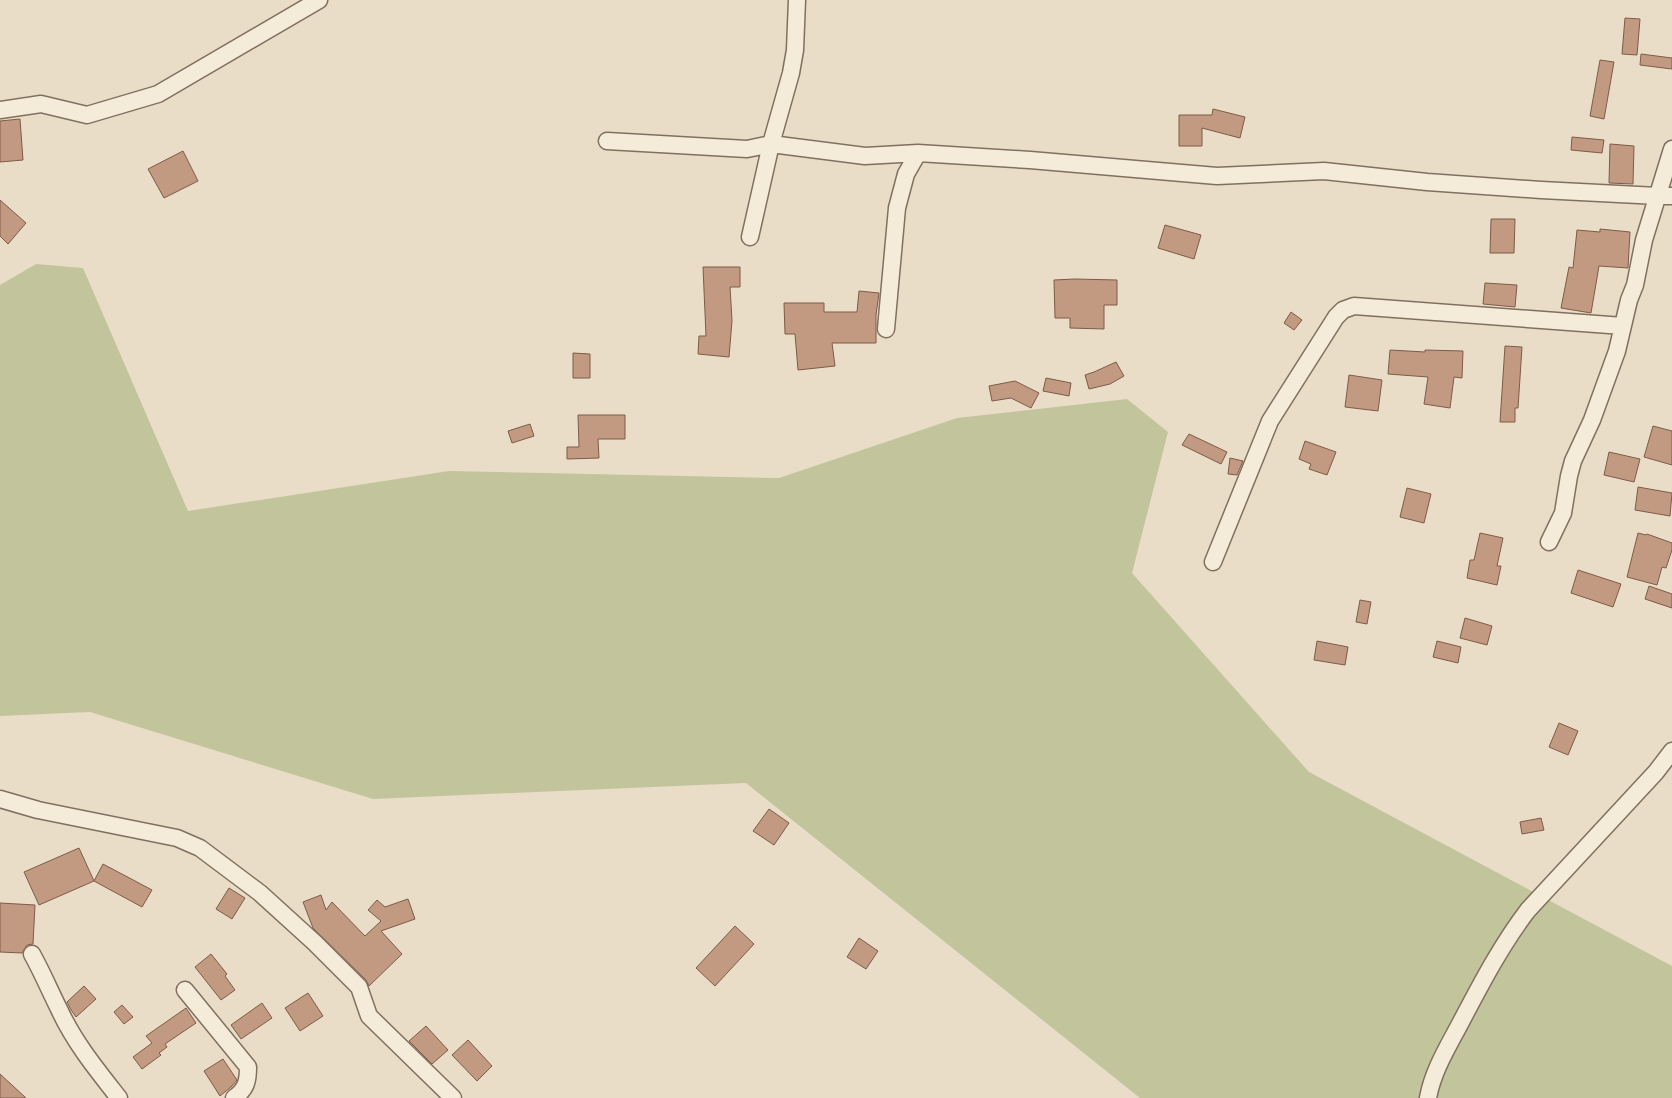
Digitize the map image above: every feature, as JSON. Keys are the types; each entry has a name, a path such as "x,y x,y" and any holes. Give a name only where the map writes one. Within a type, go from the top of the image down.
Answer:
{"street":[{"path":"0,110 41,104 87,115 158,94 319,0"},
{"path":"750,237 771,144 794,58 797,0"},
{"path":"607,141 747,149 771,144 864,156 918,153 1030,160 1217,176 1324,171 1420,181 1541,190 1665,196"},
{"path":"1549,542 1563,513 1573,461 1592,420 1618,351 1644,240 1665,196 1672,149"},
{"path":"886,329 897,208 906,174 918,153"},
{"path":"1213,562 1270,421 1313,351 1336,317 1343,310 1354,306 1623,326"},
{"path":"1428,1098 1442,1058 1514,928 1528,910 1656,772 1672,751"},
{"path":"0,799 38,810 176,838 200,848 260,893 321,949 359,987 369,1016 453,1098"},
{"path":"32,954 43,973 59,1010 84,1053 119,1098"},
{"path":"185,990 248,1066 248,1080 240,1093 234,1098"}],"green space":[{"path":"36,264 83,268 188,511 449,471 779,478 957,418 1127,399 1168,432 1132,573 1309,772 1672,966 1672,1098 1140,1098 746,783 373,799 90,712 0,716 0,285"}],"building":[{"path":"1625,18 1640,19 1637,55 1622,54"},
{"path":"1641,54 1672,58 1672,69 1640,65"},
{"path":"1600,60 1614,62 1604,119 1590,116"},
{"path":"1213,109 1245,117 1240,138 1202,128 1202,146 1179,146 1179,115 1212,115"},
{"path":"20,119 23,160 0,162 0,121"},
{"path":"1572,137 1604,140 1602,153 1571,150"},
{"path":"1610,144 1634,146 1633,184 1609,183"},
{"path":"183,151 198,181 164,198 148,169"},
{"path":"0,200 26,223 8,244 0,236"},
{"path":"1491,219 1515,219 1514,253 1490,253"},
{"path":"1165,225 1201,235 1194,259 1158,248"},
{"path":"1600,229 1630,232 1628,268 1599,266 1591,313 1561,308 1569,267 1573,268 1577,230 1600,232"},
{"path":"703,267 740,267 740,287 730,287 732,321 729,357 698,354 699,336 706,336"},
{"path":"1054,280 1117,280 1117,305 1104,305 1104,329 1070,328 1070,318 1055,318"},
{"path":"1485,283 1517,285 1515,307 1483,304"},
{"path":"859,291 879,293 876,315 876,343 832,343 835,366 798,370 795,334 785,334 784,303 824,303 824,312 857,312"},
{"path":"1291,312 1302,320 1294,330 1284,323"},
{"path":"1505,346 1522,347 1518,408 1515,408 1515,422 1500,422"},
{"path":"1390,350 1425,352 1425,350 1463,351 1462,378 1454,377 1450,408 1424,404 1428,377 1388,374"},
{"path":"573,353 590,354 590,378 573,378"},
{"path":"1116,362 1124,376 1110,384 1089,389 1085,375"},
{"path":"1349,375 1382,380 1378,411 1345,407"},
{"path":"1046,378 1071,383 1069,396 1043,391"},
{"path":"1015,381 1039,393 1031,408 1011,398 992,401 989,386"},
{"path":"578,415 625,415 625,439 598,439 599,458 567,459 567,447 579,447"},
{"path":"530,424 534,436 512,443 508,431"},
{"path":"1653,426 1672,431 1672,465 1644,457"},
{"path":"1189,434 1227,452 1221,464 1182,445"},
{"path":"1305,441 1336,452 1327,475 1309,469 1311,464 1299,459"},
{"path":"1609,452 1640,459 1634,482 1604,475"},
{"path":"1230,458 1243,461 1237,475 1228,474"},
{"path":"1638,487 1672,493 1670,516 1635,510"},
{"path":"1407,488 1431,494 1424,523 1400,517"},
{"path":"1480,533 1503,538 1497,566 1501,566 1497,585 1467,578 1470,560 1474,560"},
{"path":"1638,533 1647,534 1672,543 1672,550 1666,568 1662,567 1657,585 1627,577"},
{"path":"1578,570 1621,584 1613,607 1571,593"},
{"path":"1649,586 1672,594 1672,608 1645,599"},
{"path":"1360,600 1371,602 1367,624 1356,622"},
{"path":"1465,618 1492,626 1487,645 1460,638"},
{"path":"1317,641 1348,647 1345,665 1314,660"},
{"path":"1437,641 1461,647 1458,663 1433,657"},
{"path":"1559,723 1578,731 1568,755 1549,747"},
{"path":"769,809 789,823 774,845 753,831"},
{"path":"1541,818 1544,830 1522,834 1520,822"},
{"path":"79,848 94,881 39,905 24,872"},
{"path":"103,864 152,890 142,907 94,881"},
{"path":"229,888 245,898 232,919 216,909"},
{"path":"321,895 326,910 332,902 365,936 381,921 368,910 377,900 385,907 408,899 415,919 381,931 402,954 369,986 366,980 313,928 303,902"},
{"path":"0,903 35,905 33,944 27,945 22,953 0,952"},
{"path":"735,926 754,944 715,986 696,968"},
{"path":"859,938 878,951 866,969 847,957"},
{"path":"211,954 227,974 225,976 235,990 221,1000 195,967"},
{"path":"84,986 96,999 76,1017 67,1002"},
{"path":"308,993 323,1016 300,1031 285,1008"},
{"path":"262,1003 272,1018 241,1039 231,1025"},
{"path":"122,1005 133,1017 124,1024 114,1012"},
{"path":"186,1008 196,1023 165,1044 167,1047 159,1053 161,1055 142,1069 133,1057 152,1043 146,1036"},
{"path":"426,1026 448,1050 432,1064 409,1041"},
{"path":"468,1040 492,1066 477,1081 452,1055"},
{"path":"223,1059 237,1080 220,1096 204,1071"},
{"path":"0,1074 26,1098 0,1098"}]}
